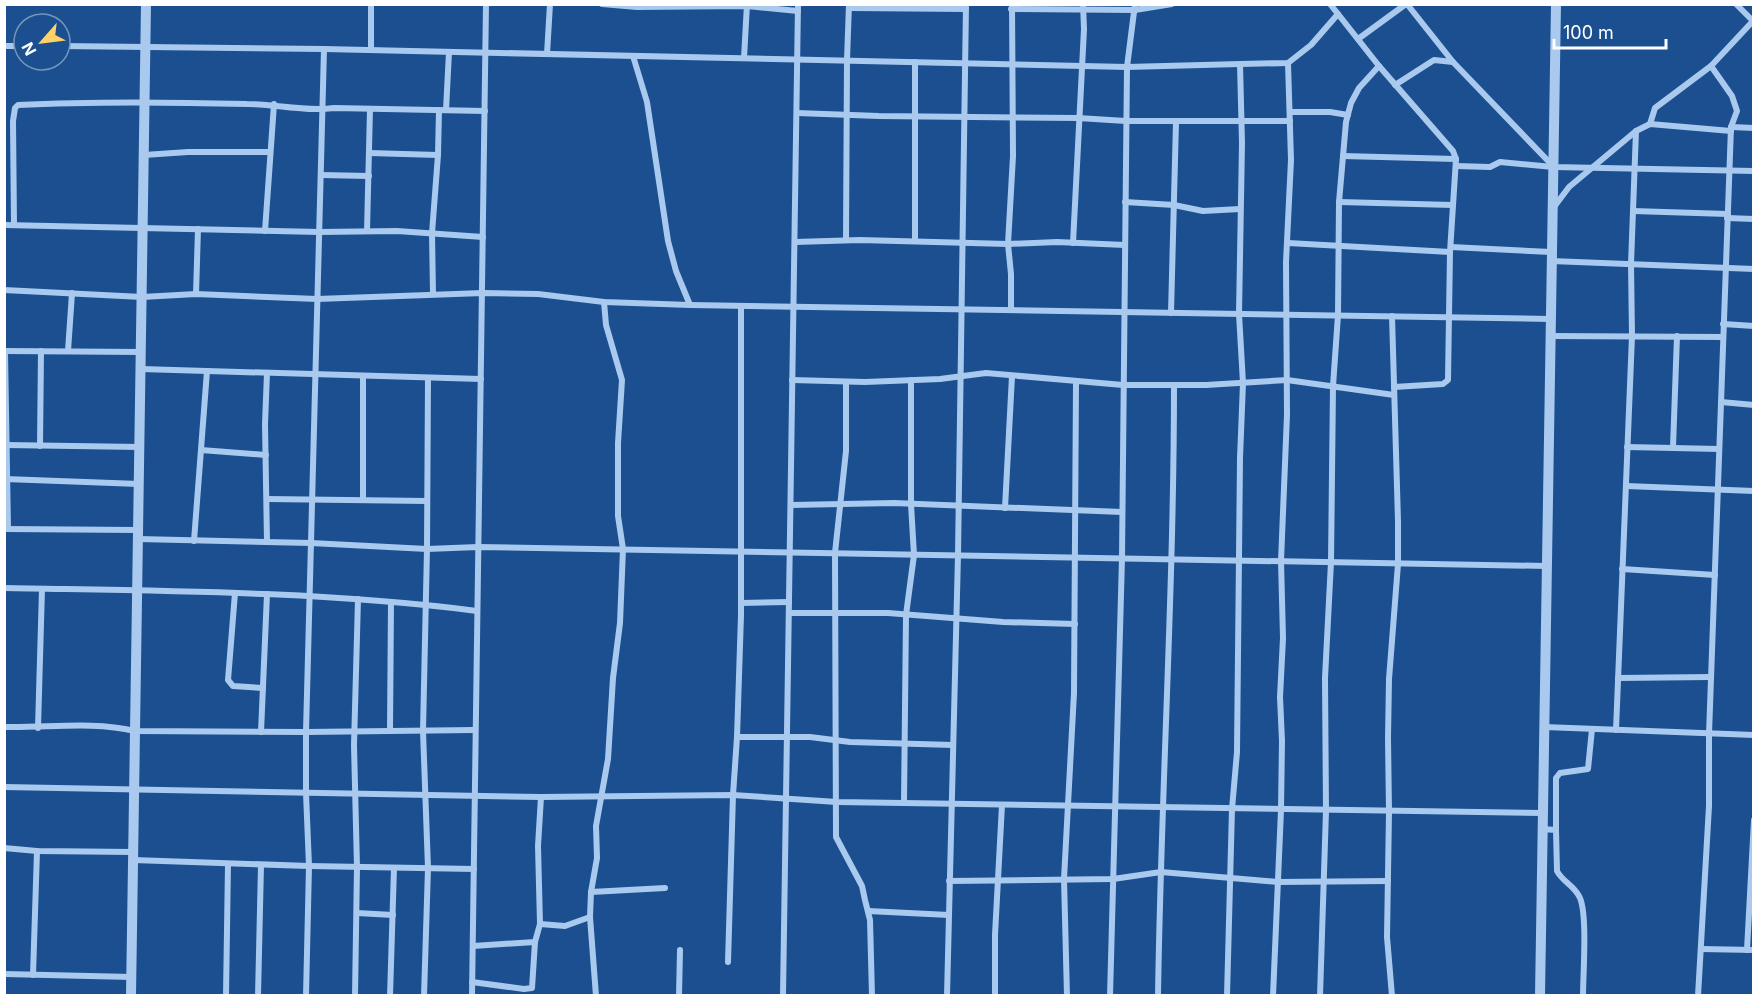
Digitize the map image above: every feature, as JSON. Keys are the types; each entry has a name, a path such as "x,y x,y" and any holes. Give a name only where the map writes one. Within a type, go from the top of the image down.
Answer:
{"street":[{"path":"131,996 146,4"},
{"path":"371,4 371,50"},
{"path":"472,996 486,4"},
{"path":"547,54 550,4"},
{"path":"602,4 637,7 747,5 798,8 783,996"},
{"path":"1011,310 1008,244 1013,156 1012,7 1135,8 1173,4"},
{"path":"1330,4 1395,86 1453,151 1456,162 1450,249 1448,380 1443,384 1394,387"},
{"path":"1358,39 1407,4 1453,62 1553,167"},
{"path":"1540,996 1556,4"},
{"path":"1650,124 1655,108 1712,66 1753,21 1736,4"},
{"path":"744,58 747,5"},
{"path":"846,240 849,6 966,7 959,506 947,996"},
{"path":"1073,243 1083,7"},
{"path":"1110,996 1122,558 1127,67 1135,8"},
{"path":"72,46 486,52 1127,67 1288,63 1311,45 1338,14"},
{"path":"306,996 309,866 306,732 324,49"},
{"path":"433,294 432,233 449,52"},
{"path":"633,56 647,102 669,241 676,271 690,305"},
{"path":"1395,86 1434,60 1453,62"},
{"path":"915,62 915,241"},
{"path":"1273,996 1281,810 1280,697 1283,638 1281,561 1287,380 1286,262 1291,160 1288,63"},
{"path":"1227,996 1232,809 1237,752 1243,383 1239,314 1240,64"},
{"path":"1320,996 1326,811 1325,678 1331,562 1333,386 1340,246 1339,202 1351,103 1359,88 1379,66"},
{"path":"1698,996 1709,806 1709,734 1727,216 1731,129 1737,111 1732,96 1712,66"},
{"path":"14,225 13,121 17,105 66,102 145,102 274,104 322,110 486,111"},
{"path":"265,231 274,104"},
{"path":"367,231 370,109"},
{"path":"1290,112 1330,112 1348,115"},
{"path":"797,113 1176,122 1290,122"},
{"path":"1171,313 1176,122"},
{"path":"1552,210 1569,187 1636,131 1650,124 1731,129 1754,128"},
{"path":"1616,730 1632,336 1631,264 1636,131"},
{"path":"144,155 188,152 270,152"},
{"path":"369,153 438,155"},
{"path":"1343,156 1456,162 1490,167 1500,162 1553,167 1754,171"},
{"path":"321,175 369,176"},
{"path":"1125,202 1203,211 1240,209"},
{"path":"1339,202 1453,205"},
{"path":"1633,211 1754,219"},
{"path":"4,225 319,232 397,231 483,237"},
{"path":"196,294 198,230"},
{"path":"795,242 846,240 1125,245"},
{"path":"1288,243 1450,249 1631,264 1754,269"},
{"path":"4,290 142,297 196,294 317,299 433,294 538,294 604,302 690,305 1550,319"},
{"path":"68,351 72,293"},
{"path":"596,996 590,917 591,892 597,858 596,826 608,759 612,678 620,622 622,549 618,516 618,443 622,380 606,325 604,302"},
{"path":"728,963 741,603 741,306"},
{"path":"1392,316 1398,564 1389,679 1387,937 1392,996"},
{"path":"1724,324 1754,326"},
{"path":"1550,336 1723,337"},
{"path":"1673,447 1677,336"},
{"path":"141,352 5,351 6,529 194,540 427,549 478,547 622,549 1546,566"},
{"path":"40,446 41,351"},
{"path":"141,369 481,379"},
{"path":"194,540 207,371"},
{"path":"267,373 267,542"},
{"path":"792,380 911,380 986,373 1076,383 1123,385 1287,380 1394,395"},
{"path":"363,376 363,500"},
{"path":"1005,508 1012,376"},
{"path":"424,996 428,868 423,731 428,378"},
{"path":"903,803 906,615 914,555 911,504 911,380"},
{"path":"846,381 846,451 835,553 836,837 862,886 868,911 872,996"},
{"path":"1067,996 1064,879 1074,693 1076,383"},
{"path":"1158,996 1174,500 1174,385"},
{"path":"1721,402 1754,405"},
{"path":"6,445 140,447"},
{"path":"1627,447 1719,450"},
{"path":"201,450 266,455"},
{"path":"6,479 139,484"},
{"path":"1626,486 1754,491"},
{"path":"267,499 427,501"},
{"path":"790,505 911,504 1122,512"},
{"path":"1622,569 1715,575"},
{"path":"4,588 310,596 426,604 477,611"},
{"path":"38,728 42,589"},
{"path":"235,593 228,680 233,686 262,688"},
{"path":"261,732 267,594"},
{"path":"355,996 357,867 354,732 358,599"},
{"path":"390,731 391,602"},
{"path":"741,603 789,602"},
{"path":"789,613 906,615 1075,624"},
{"path":"1618,678 1711,677"},
{"path":"4,727 38,728 90,724 116,726 135,731 474,730"},
{"path":"1544,727 1754,735"},
{"path":"1583,996 1583,904 1571,884 1559,876 1557,871 1556,778 1560,773 1588,769 1592,729"},
{"path":"737,737 787,736 953,746"},
{"path":"4,787 541,797 733,795 837,802 1542,813"},
{"path":"472,982 532,988 535,942 540,924 538,846 541,797"},
{"path":"995,996 995,935 1002,805"},
{"path":"1701,949 1750,950 1754,820"},
{"path":"1542,829 1556,830"},
{"path":"4,848 228,864 474,869"},
{"path":"33,975 37,851"},
{"path":"226,996 228,864"},
{"path":"258,996 261,865"},
{"path":"390,996 394,868"},
{"path":"949,881 1113,879 1161,872 1278,882 1388,880"},
{"path":"591,892 665,888"},
{"path":"868,911 949,915"},
{"path":"357,913 393,915"},
{"path":"540,924 565,926 590,917"},
{"path":"473,946 535,942"},
{"path":"680,996 681,950"},
{"path":"4,974 132,977"}]}
